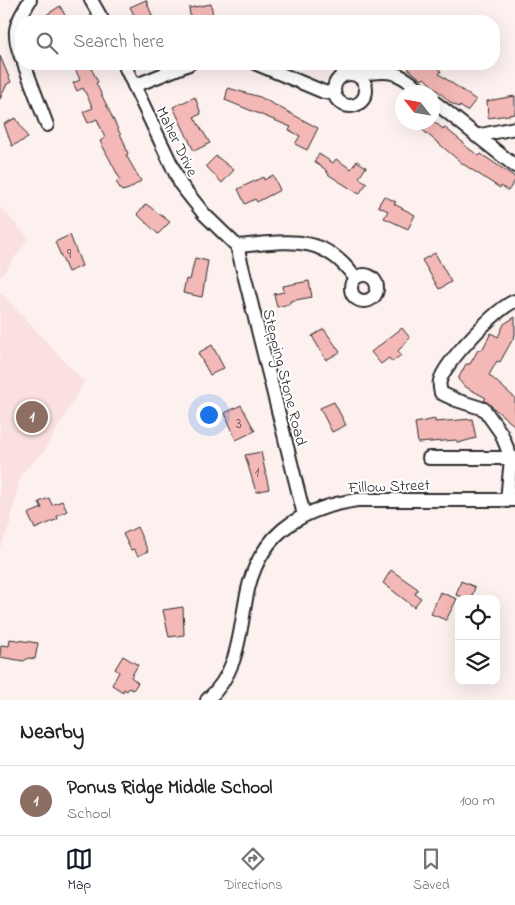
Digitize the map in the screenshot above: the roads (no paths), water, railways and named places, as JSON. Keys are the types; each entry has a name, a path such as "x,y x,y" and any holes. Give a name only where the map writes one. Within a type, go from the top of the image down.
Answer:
{"street":[{"path":"21,15 30,0"},
{"path":"91,0 100,15"},
{"path":"26,70 47,125"},
{"name":"Maher Drive","path":"127,70 181,185 204,214 237,246"},
{"path":"134,86 174,70"},
{"path":"271,70 324,92 333,93"},
{"path":"356,75 361,78 366,88 364,99 360,103 349,106 344,105 339,102 333,93 337,79 343,75 381,71 397,73 413,85"},
{"path":"440,107 515,166"},
{"path":"476,136 515,128"},
{"path":"237,246 296,242 323,248 344,261 355,278"},
{"name":"Stepping Stone Road","path":"237,246 304,515"},
{"path":"511,500 513,458 501,433 484,409 441,393 439,382 450,363 474,336 496,313 515,300"},
{"path":"429,458 513,458"},
{"name":"Fillow Street","path":"207,700 225,681 233,666 239,644 248,587 258,560 277,534 304,515 336,503 357,500 511,500"}],"place":[{"name":"Ponus Ridge Middle School","path":"32,417"}]}
